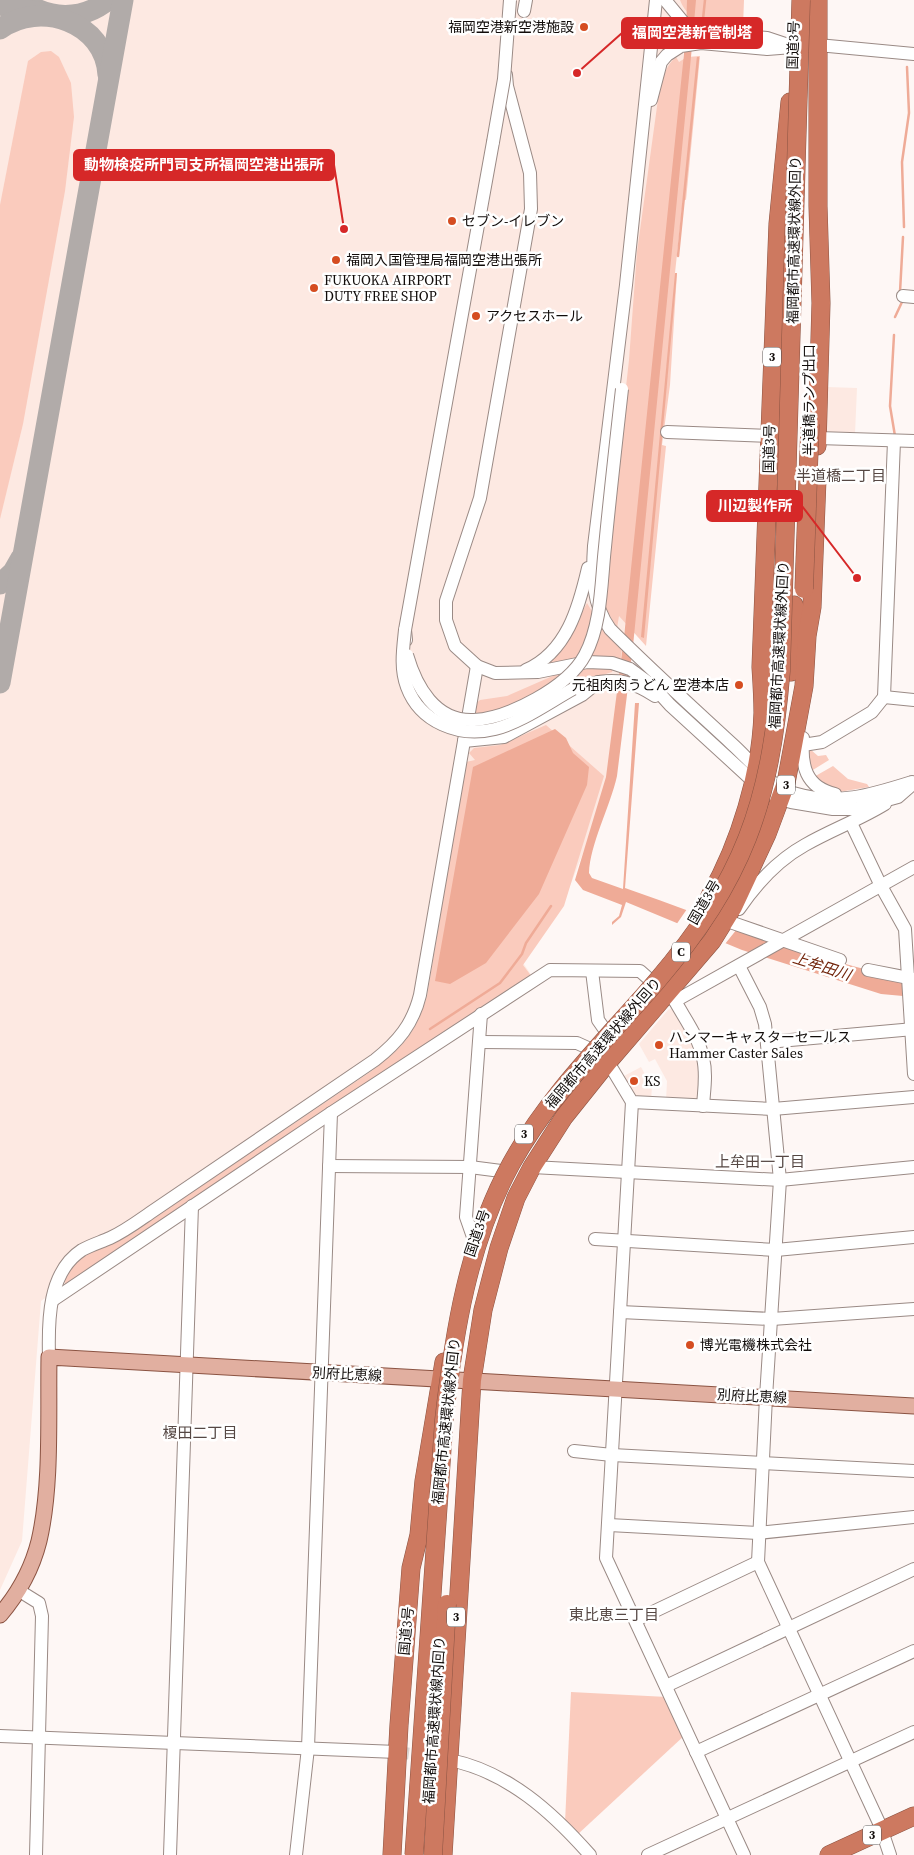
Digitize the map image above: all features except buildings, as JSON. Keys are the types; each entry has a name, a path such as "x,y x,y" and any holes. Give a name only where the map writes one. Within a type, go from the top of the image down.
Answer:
{"highway":[{"name":"国道3号","path":"392,1855 411,1568 418,1535 424,1482 441,1379 462,1278 474,1237 501,1171 545,1101 588,1048 649,979 700,912 729,856 755,775 763,714 761,667 778,224 796,50 794,0"},
{"name":"福岡都市高速環状線外回り","path":"414,1855 444,1420 455,1338 473,1258 489,1209 511,1164 538,1120 564,1085 690,940 733,873 750,836 768,773 777,715 789,605 796,50 801,0"},
{"name":"C","path":"789,605 812,0"},
{"name":"国道3号","path":"444,1855 465,1459 472,1380 482,1310 498,1248 516,1198 532,1167 564,1117 608,1062 671,998 728,922 767,834 782,794 804,686 806,628 812,606 821,304 818,206 818,0"},
{"path":"763,714 781,667 780,419 775,389 779,279 784,256 792,148 792,103 796,50"},
{"name":"半道橋ランプ出口","path":"806,149 810,424 804,589 806,628"},
{"name":"福岡都市高速環状線内回り","path":"424,1855 455,1424 466,1340 475,1294 488,1245 500,1213 521,1170 552,1119 574,1091 663,991 701,943 742,878 768,816 779,774 788,716 781,667"},
{"path":"433,1855 454,1508 465,1459"},
{"path":"403,1855 421,1569 418,1535"},
{"name":"3","path":"856,1855 884,1838 914,1816"},
{"name":"3","path":"830,1855 914,1827"}],"main road":[{"name":"別府比恵線","path":"49,1357 914,1406"},
{"path":"0,1616 18,1590 29,1569 39,1541 47,1459 49,1357"}],"street":[{"path":"510,0 504,79 405,630 403,668 406,686 422,710 433,721 444,726 470,732 496,729 573,690 598,682 619,680 636,685 670,705"},
{"path":"510,0 506,78 530,173 531,209 480,498 466,544 450,584 445,609 451,638 461,654 477,666 495,673 538,672 587,662 612,663 636,673 652,685 670,705 755,775 782,794 833,809 854,809 898,797"},
{"path":"648,0 653,35"},
{"path":"656,0 592,577 596,599 603,619 610,629 755,775"},
{"path":"665,0 675,14 697,32 767,38 796,50"},
{"path":"672,0 675,14"},
{"path":"642,123 661,62 674,49 701,43 796,50 818,45 914,54"},
{"path":"405,630 407,655 414,678 424,695 439,709 456,718 472,720 500,715 554,688 576,669 590,644 599,607 622,389 623,306"},
{"path":"667,432 769,436"},
{"path":"818,438 914,442"},
{"path":"803,745 822,742 872,712 884,697 894,441"},
{"path":"514,674 537,665 546,658 563,638 581,597 594,546"},
{"path":"49,1357 53,1298 58,1278 68,1262 81,1251 122,1232 142,1219 375,1060 406,1031 417,1008 420,995 477,666"},
{"path":"464,740 504,737 582,696 598,682"},
{"path":"804,686 806,704 803,766 808,776 819,788 835,794 835,800"},
{"path":"884,697 914,700"},
{"path":"782,794 835,800 878,793 914,782"},
{"path":"840,960 780,943 728,922 751,891 781,862 805,845 851,823 898,797 914,782"},
{"path":"851,823 881,886 905,930 910,945 909,997 913,1029 914,1074"},
{"path":"703,1106 704,1058 699,1045 671,998 761,955 914,867"},
{"path":"739,966 760,1008 768,1042 780,1180 762,1463 758,1562 851,1761 884,1838"},
{"path":"53,1298 550,970 640,972 649,979"},
{"path":"868,970 910,980"},
{"path":"592,971 598,1020 605,1030"},
{"path":"474,1237 466,1217 481,1014"},
{"path":"768,1042 913,1029"},
{"path":"480,1042 577,1043 588,1048"},
{"path":"608,1062 632,1102 606,1558 744,1855"},
{"path":"632,1102 773,1109 914,1097"},
{"path":"296,1855 308,1748 331,1113"},
{"path":"329,1166 470,1167 501,1171"},
{"path":"532,1167 780,1180 914,1168"},
{"path":"170,1855 172,1743 192,1206"},
{"path":"595,1239 776,1250 914,1237"},
{"path":"620,1312 772,1319 914,1309"},
{"path":"574,1450 612,1455 914,1471"},
{"path":"609,1525 758,1533 914,1517"},
{"path":"636,1620 758,1562"},
{"path":"666,1686 914,1569"},
{"path":"18,1590 33,1598 41,1608 36,1855"},
{"path":"696,1752 914,1651"},
{"path":"648,1855 914,1732"},
{"path":"0,1736 398,1752"},
{"path":"450,1760 485,1770 516,1787 560,1825 590,1855"}],"shaded area":[{"path":"0,0 689,0 611,761 603,803 562,906 521,960 532,976 151,1221 41,1301 22,1541 0,1590"},
{"path":"680,0 744,0 743,27 715,24 698,19 684,9"},
{"path":"51,51 59,57 71,83 74,117 65,191 23,424 0,519 0,205 28,61 41,52"},
{"path":"700,56 686,200 683,199 675,273 677,273 670,385 662,445 666,446 646,646 619,616 617,628 602,602 629,360 637,252 659,92 667,69 676,57 679,62 687,57"},
{"path":"827,387 857,388 855,434 825,433"},
{"path":"587,603 593,613 586,642 578,661 545,667 567,641"},
{"path":"600,623 622,649 620,663 589,659"},
{"path":"585,665 613,669 612,672 565,687"},
{"path":"571,668 554,685 501,710 471,715 475,704 480,700 507,696"},
{"path":"546,725 604,776 564,906 523,965 532,977 65,1287 66,1276 79,1259 100,1247 131,1234 373,1070 393,1054 407,1038 418,1020 427,996 466,762 475,760 469,753 474,748 500,745"},
{"path":"810,749 818,756 826,755 829,760 808,773 806,751"},
{"path":"833,766 848,779 867,784 869,787 839,792 812,778"},
{"path":"672,1008 699,1049 702,1103 666,1101 667,1081 655,1059 649,1062 639,1044 668,1010"},
{"path":"641,1067 652,1087 651,1100 633,1098 622,1077"},
{"path":"571,1692 667,1697 685,1735 577,1835 565,1823"}],"water":[{"name":"上牟田川","path":"687,0 696,0 633,646 617,776 596,838 589,873 592,878 623,889 635,703 639,703 625,888 804,952 840,963 914,980 914,997 881,994 742,950 626,902 621,917 612,925 612,922 619,916 622,905 583,890 575,880 606,777 624,637 686,34"},
{"path":"675,273 677,273 644,638 641,637"},
{"path":"555,729 566,738 573,753 589,767 587,785 539,894 486,963 450,984 435,981 473,767"}],"pier":[{"path":"687,909 725,921 737,929 725,944 712,939 710,941 676,925"}],"waterway":[{"path":"703,19 705,0"},
{"path":"678,256 698,58"},
{"path":"904,227 902,162 909,113 907,67"},
{"path":"900,292 903,237"},
{"path":"895,317 902,302"},
{"path":"894,335 890,406 895,436"},
{"path":"430,1029 500,983 522,954 526,943 551,906"}],"taxiway":[{"path":"22,0 32,7 43,11 65,15 87,12 108,0"},
{"path":"0,683 123,0"},
{"path":"0,5 37,12"},
{"path":"0,29 16,20 33,16 51,17 68,21 83,30 95,41 104,57 108,75"},
{"path":"0,584 13,572 21,558"}],"tunnel":[{"path":"397,1752 447,1759"}],"place":[{"name":"福岡空港新空港施設","path":"584,27"},
{"name":"福岡空港新管制塔","path":"577,73"},
{"name":"セブン-イレブン","path":"452,221"},
{"name":"動物検疫所門司支所福岡空港出張所","path":"344,229"},
{"name":"福岡入国管理局福岡空港出張所","path":"336,260"},
{"name":"FUKUOKA AIRPORT DUTY FREE SHOP","path":"314,288"},
{"name":"アクセスホール","path":"476,316"},
{"name":"川辺製作所","path":"857,578"},
{"name":"元祖肉肉うどん 空港本店","path":"739,685"},
{"name":"ハンマーキャスターセールス Hammer Caster Sales","path":"659,1045"},
{"name":"KS","path":"634,1081"},
{"name":"博光電機株式会社","path":"690,1345"}],"district":[{"name":"半道橋二丁目","path":"841,475"},
{"name":"上牟田一丁目","path":"760,1161"},
{"name":"榎田二丁目","path":"200,1432"},
{"name":"東比恵三丁目","path":"614,1614"}]}
